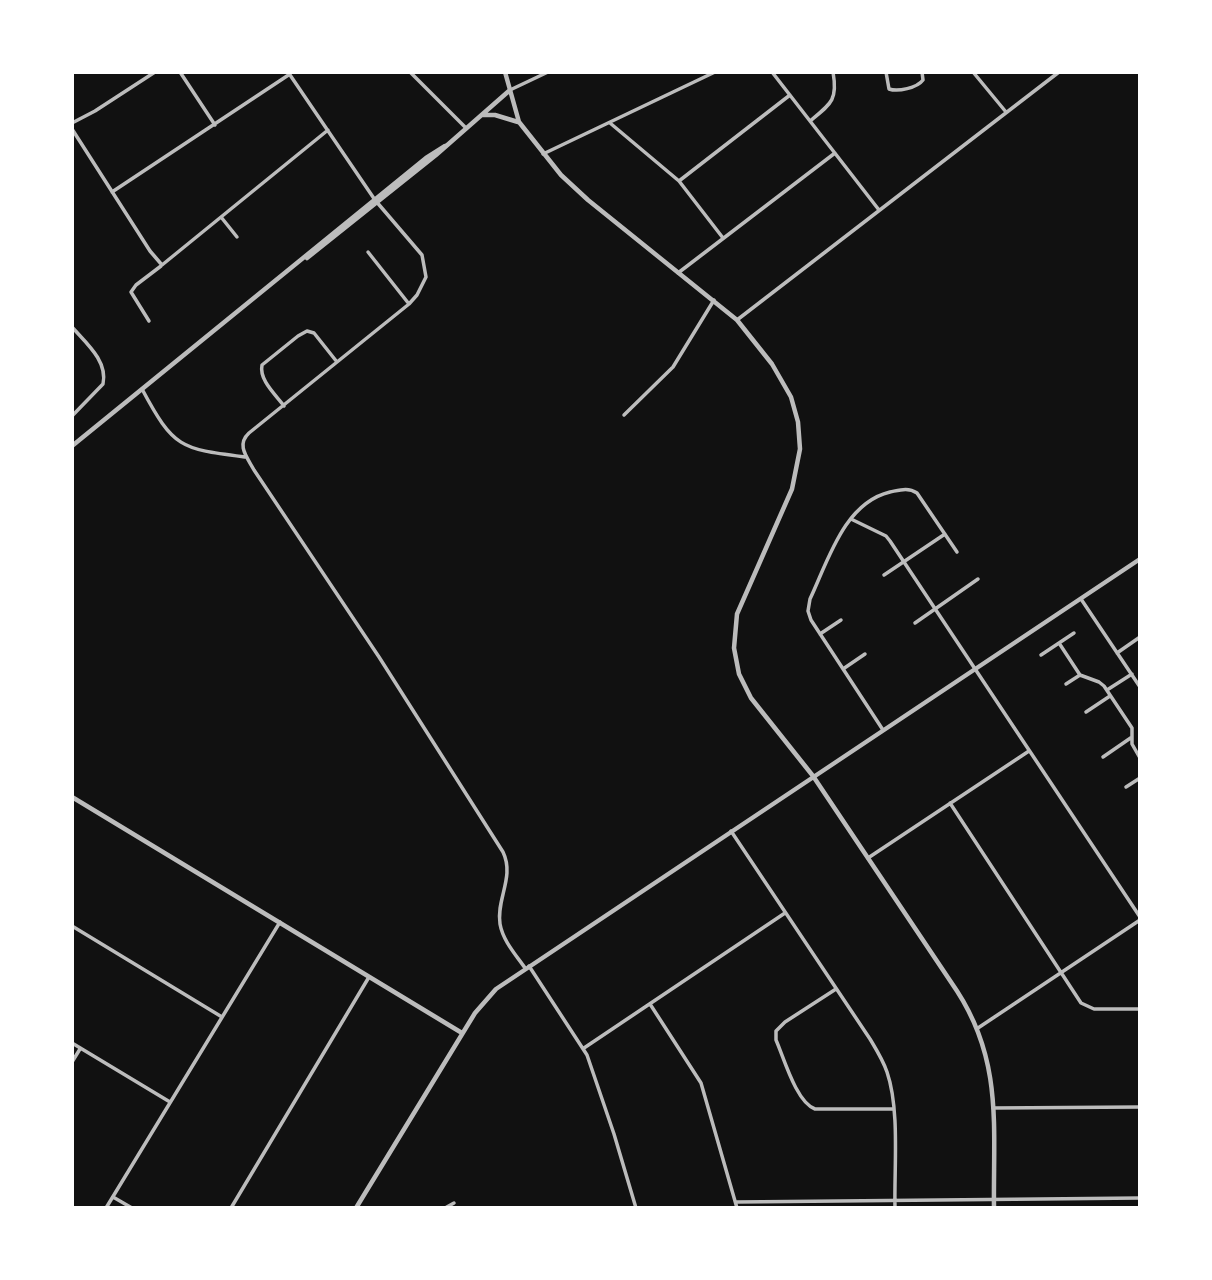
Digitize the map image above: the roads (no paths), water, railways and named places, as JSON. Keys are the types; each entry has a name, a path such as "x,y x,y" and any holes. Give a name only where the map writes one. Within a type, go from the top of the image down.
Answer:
{"street":[{"path":"72,123 96,111 155,72"},
{"path":"180,72 215,125"},
{"path":"410,72 466,128"},
{"path":"505,72 519,122 561,175 588,200 737,320 784,382 796,409 800,449 792,489 740,602 733,638 735,658 751,698 813,776 962,999 978,1028 991,1073 994,1208"},
{"path":"72,446 445,146 510,90 548,72"},
{"path":"543,154 715,72"},
{"path":"772,72 879,210"},
{"path":"810,121 831,103 834,97 833,72"},
{"path":"886,72 889,89 894,91 919,85 923,80 922,72"},
{"path":"973,72 1006,112"},
{"path":"737,320 1059,72"},
{"path":"112,192 289,73 376,201 415,246 425,262 426,277 423,286 410,304 244,438 242,447 503,852 508,877 500,912 500,927 508,944 584,1048 612,1126 636,1208"},
{"path":"680,181 790,95"},
{"path":"483,115 507,117 519,122"},
{"path":"610,123 680,181 723,238"},
{"path":"72,129 162,265"},
{"path":"149,321 131,292 136,285 328,130"},
{"path":"678,273 835,153"},
{"path":"221,217 237,237"},
{"path":"368,252 410,304"},
{"path":"624,415 673,367 714,300"},
{"path":"72,327 97,358 104,377 103,384 72,416"},
{"path":"284,406 264,380 262,365 307,331 314,333 337,362"},
{"path":"142,389 164,426 182,445 247,457"},
{"path":"883,730 811,620 809,606 845,527 874,498 909,489 917,493 957,552"},
{"path":"851,519 886,536 1140,919 978,1028"},
{"path":"884,575 945,534"},
{"path":"356,1208 486,998 527,967 1140,559"},
{"path":"915,623 978,579"},
{"path":"1080,599 1140,687"},
{"path":"820,634 841,620"},
{"path":"1041,655 1074,633"},
{"path":"1117,653 1140,637"},
{"path":"1059,643 1080,675 1100,683 1110,696 1132,728 1133,745 1140,758"},
{"path":"843,669 865,654"},
{"path":"1106,691 1132,674"},
{"path":"1066,684 1080,675"},
{"path":"1086,712 1110,696"},
{"path":"1103,757 1132,737"},
{"path":"868,858 1029,751"},
{"path":"1126,787 1140,778"},
{"path":"72,794 463,1033"},
{"path":"950,803 1060,974 1085,1006 1101,1010 1140,1009"},
{"path":"731,831 881,1058 890,1082 893,1109 895,1208"},
{"path":"584,1048 785,913"},
{"path":"106,1208 280,922"},
{"path":"72,926 222,1017"},
{"path":"231,1208 369,977"},
{"path":"836,989 785,1022 776,1031 776,1040 799,1093 807,1106 815,1110 893,1109"},
{"path":"650,1003 698,1076 737,1208"},
{"path":"72,1043 170,1102"},
{"path":"72,1062 80,1048"},
{"path":"993,1108 1140,1107"},
{"path":"113,1197 132,1208"},
{"path":"737,1202 1140,1198"},
{"path":"445,1208 454,1203"}]}
